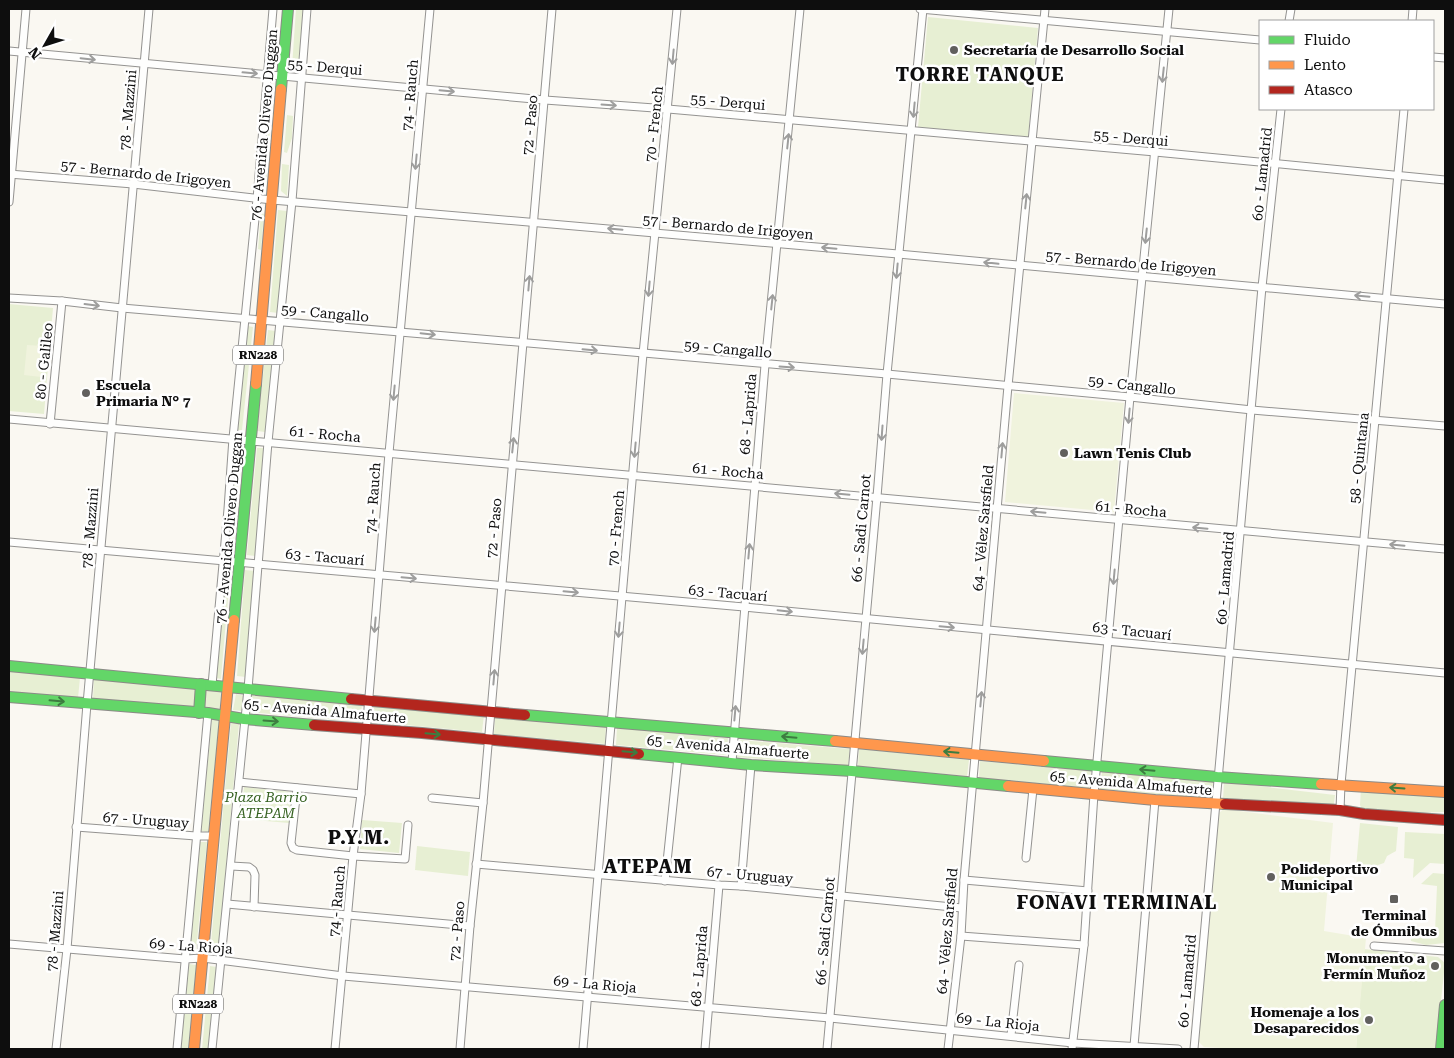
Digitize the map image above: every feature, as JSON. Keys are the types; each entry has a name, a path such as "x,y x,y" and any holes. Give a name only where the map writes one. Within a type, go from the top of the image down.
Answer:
{"main road":[{"name":"76 - Avenida Olivero Duggan","path":"194,1049 229,687 238,563 251,440 288,9"},
{"name":"65 - Avenida Almafuerte","path":"9,666 491,712 733,732 1218,777 1445,792"},
{"path":"204,713 207,685"},
{"name":"65 - Avenida Almafuerte","path":"9,697 204,713 244,719 488,738 751,765 852,771 1155,800 1340,810 1364,814 1445,820"},
{"path":"1441,1049 1445,1005"}],"street":[{"path":"9,202 26,9"},
{"name":"78 - Mazzini","path":"56,1049 67,949 76,827 149,9"},
{"name":"76 - Avenida Olivero Duggan","path":"207,685 224,561 233,438 246,319 273,9"},
{"path":"212,1049 248,689 268,442 292,201 307,9"},
{"name":"74 - Rauch","path":"335,1049 361,794 389,453 430,9"},
{"name":"72 - Paso","path":"460,1049 524,344 552,9"},
{"name":"70 - French","path":"583,1049 643,354 677,9"},
{"name":"68 - Laprida","path":"732,762 765,365 800,9"},
{"path":"922,9 1259,40"},
{"name":"66 - Sadi Carnot","path":"827,1049 887,374 912,131 922,9"},
{"name":"64 - Vélez Sarsfield","path":"948,1049 961,936 964,880 997,508 1044,9"},
{"path":"1073,1046 1084,945 1094,794 1130,397 1169,9"},
{"name":"55 - Derqui","path":"9,51 545,100 1155,152 1445,180"},
{"name":"60 - Lamadrid","path":"1194,1049 1262,287 1281,110"},
{"name":"58 - Quintana","path":"1340,810 1404,110"},
{"name":"57 - Bernardo de Irigoyen","path":"10,174 133,184 257,199 898,254 1445,304"},
{"name":"59 - Cangallo","path":"9,298 62,301 524,344 887,374 1252,410 1445,426"},
{"name":"80 - Galileo","path":"50,424 62,301"},
{"name":"61 - Rocha","path":"9,419 1445,549"},
{"name":"63 - Tacuarí","path":"9,542 744,607 1445,673"},
{"path":"177,1049 196,836 204,713"},
{"path":"665,881 678,757"},
{"path":"741,886 751,765"},
{"path":"239,782 361,794"},
{"path":"296,788 291,843 293,848 297,850 405,859 408,825"},
{"path":"1026,858 1033,788"},
{"path":"432,798 483,803"},
{"path":"1134,1046 1155,800"},
{"name":"67 - Uruguay","path":"76,827 214,836"},
{"name":"67 - Uruguay","path":"476,864 741,886 962,908"},
{"path":"231,866 249,867 253,870 255,875 254,907"},
{"path":"964,880 1088,892"},
{"name":"68 - Laprida","path":"705,1049 719,885"},
{"path":"227,904 470,926"},
{"path":"961,936 1084,945"},
{"name":"69 - La Rioja","path":"9,944 185,959 203,958 343,976 589,996 1011,1035 1073,1046 1134,1046 1178,1049"},
{"path":"1374,946 1445,951"},
{"path":"1011,1035 1019,965"}],"green space":[{"path":"296,9 304,9 300,68 292,67"},
{"path":"928,17 1038,28 1028,138 918,127"},
{"path":"269,87 273,87 270,119 267,119"},
{"path":"287,115 293,116 292,138 287,153 284,152"},
{"path":"265,127 270,127 266,187 261,187"},
{"path":"282,164 289,165 287,196 281,191"},
{"path":"278,210 287,211 278,313 270,312"},
{"path":"261,213 264,214 261,250 258,249"},
{"path":"9,304 53,308 44,414 9,411"},
{"path":"248,326 253,327 242,430 237,430"},
{"path":"268,330 276,331 265,432 257,431"},
{"path":"27,345 43,346 41,377 24,375"},
{"name":"Lawn Tenis Club","path":"1014,393 1124,403 1114,512 1005,502"},
{"path":"236,444 241,444 236,502 231,502"},
{"path":"257,448 264,448 255,556 247,555"},
{"path":"231,518 235,518 232,555 227,554"},
{"path":"226,570 230,570 227,612 222,612"},
{"path":"245,570 255,571 246,677 237,676"},
{"path":"222,620 226,620 221,679 216,678"},
{"path":"9,671 80,678 78,698 9,692"},
{"path":"94,678 197,688 195,709 93,699"},
{"path":"206,689 221,691 220,710 204,708"},
{"path":"236,694 245,696 242,711 233,710"},
{"path":"251,695 362,705 360,722 249,712"},
{"path":"373,705 484,715 482,732 372,722"},
{"path":"495,717 606,727 605,744 494,734"},
{"path":"212,719 219,720 208,832 201,831"},
{"path":"231,723 239,724 218,955 210,954"},
{"path":"617,728 728,738 726,755 616,745"},
{"path":"739,740 850,749 848,766 737,757"},
{"path":"859,749 969,760 967,776 858,766"},
{"path":"980,761 1091,771 1089,788 979,778"},
{"path":"1102,772 1213,782 1211,799 1100,789"},
{"path":"1224,782 1335,795 1333,811 1223,799"},
{"name":"Plaza Barrio ATEPAM","path":"244,787 292,792 289,823 241,819"},
{"path":"1361,788 1445,795 1445,812 1364,814 1360,805"},
{"name":"Polideportivo Municipal","path":"1224,809 1333,823 1324,931 1366,938 1356,1049 1238,1049 1204,1047 1198,1041 1219,813"},
{"path":"362,820 402,823 399,853 360,849"},
{"path":"1360,823 1398,827 1396,851 1387,856 1384,863 1378,865 1378,872 1368,873 1362,868 1356,868"},
{"path":"1405,832 1445,834 1445,864 1430,863 1413,878 1414,859 1404,858"},
{"path":"200,842 207,842 196,951 189,950"},
{"path":"417,846 470,852 468,876 415,870"},
{"path":"1433,873 1445,874 1445,943 1426,945 1411,941 1410,932 1435,932 1437,886 1421,884"},
{"path":"1364,949 1438,957 1445,963 1436,1049 1356,1049"},
{"path":"189,964 196,965 188,1049 180,1049"},
{"path":"210,966 217,967 209,1049 202,1049"}],"traffic: fast":[{"path":"281,89 288,9"},
{"path":"234,620 256,384"},
{"path":"9,666 351,699"},
{"path":"199,713 201,684"},
{"path":"9,697 208,713 244,719 314,725"},
{"path":"525,715 835,741"},
{"path":"639,754 1008,786"},
{"path":"1044,761 1217,777 1321,784"},
{"path":"1441,1049 1445,1005"}],"traffic: slow":[{"path":"256,384 281,89"},
{"path":"194,1049 234,620"},
{"path":"835,741 1044,761"},
{"path":"1321,784 1445,792"},
{"path":"1008,786 1155,800 1225,804"}],"traffic: jam":[{"path":"351,699 525,715"},
{"path":"314,725 422,733 639,754"},
{"path":"1225,804 1340,810 1364,814 1445,820"}],"place":[{"name":"Secretaría de Desarrollo Social","path":"954,50"},
{"name":"Escuela Primaria N° 7","path":"86,393"},
{"name":"Lawn Tenis Club","path":"1064,453"},
{"name":"Polideportivo Municipal","path":"1271,877"},
{"name":"Terminal de Ómnibus","path":"1394,899"},
{"name":"Monumento a Fermín Muñoz","path":"1435,966"},
{"name":"Homenaje a los Desaparecidos","path":"1369,1020"}],"district":[{"name":"TORRE TANQUE","path":"980,74"},
{"name":"P.Y.M.","path":"359,837"},
{"name":"ATEPAM","path":"648,866"},
{"name":"FONAVI TERMINAL","path":"1117,902"}]}
